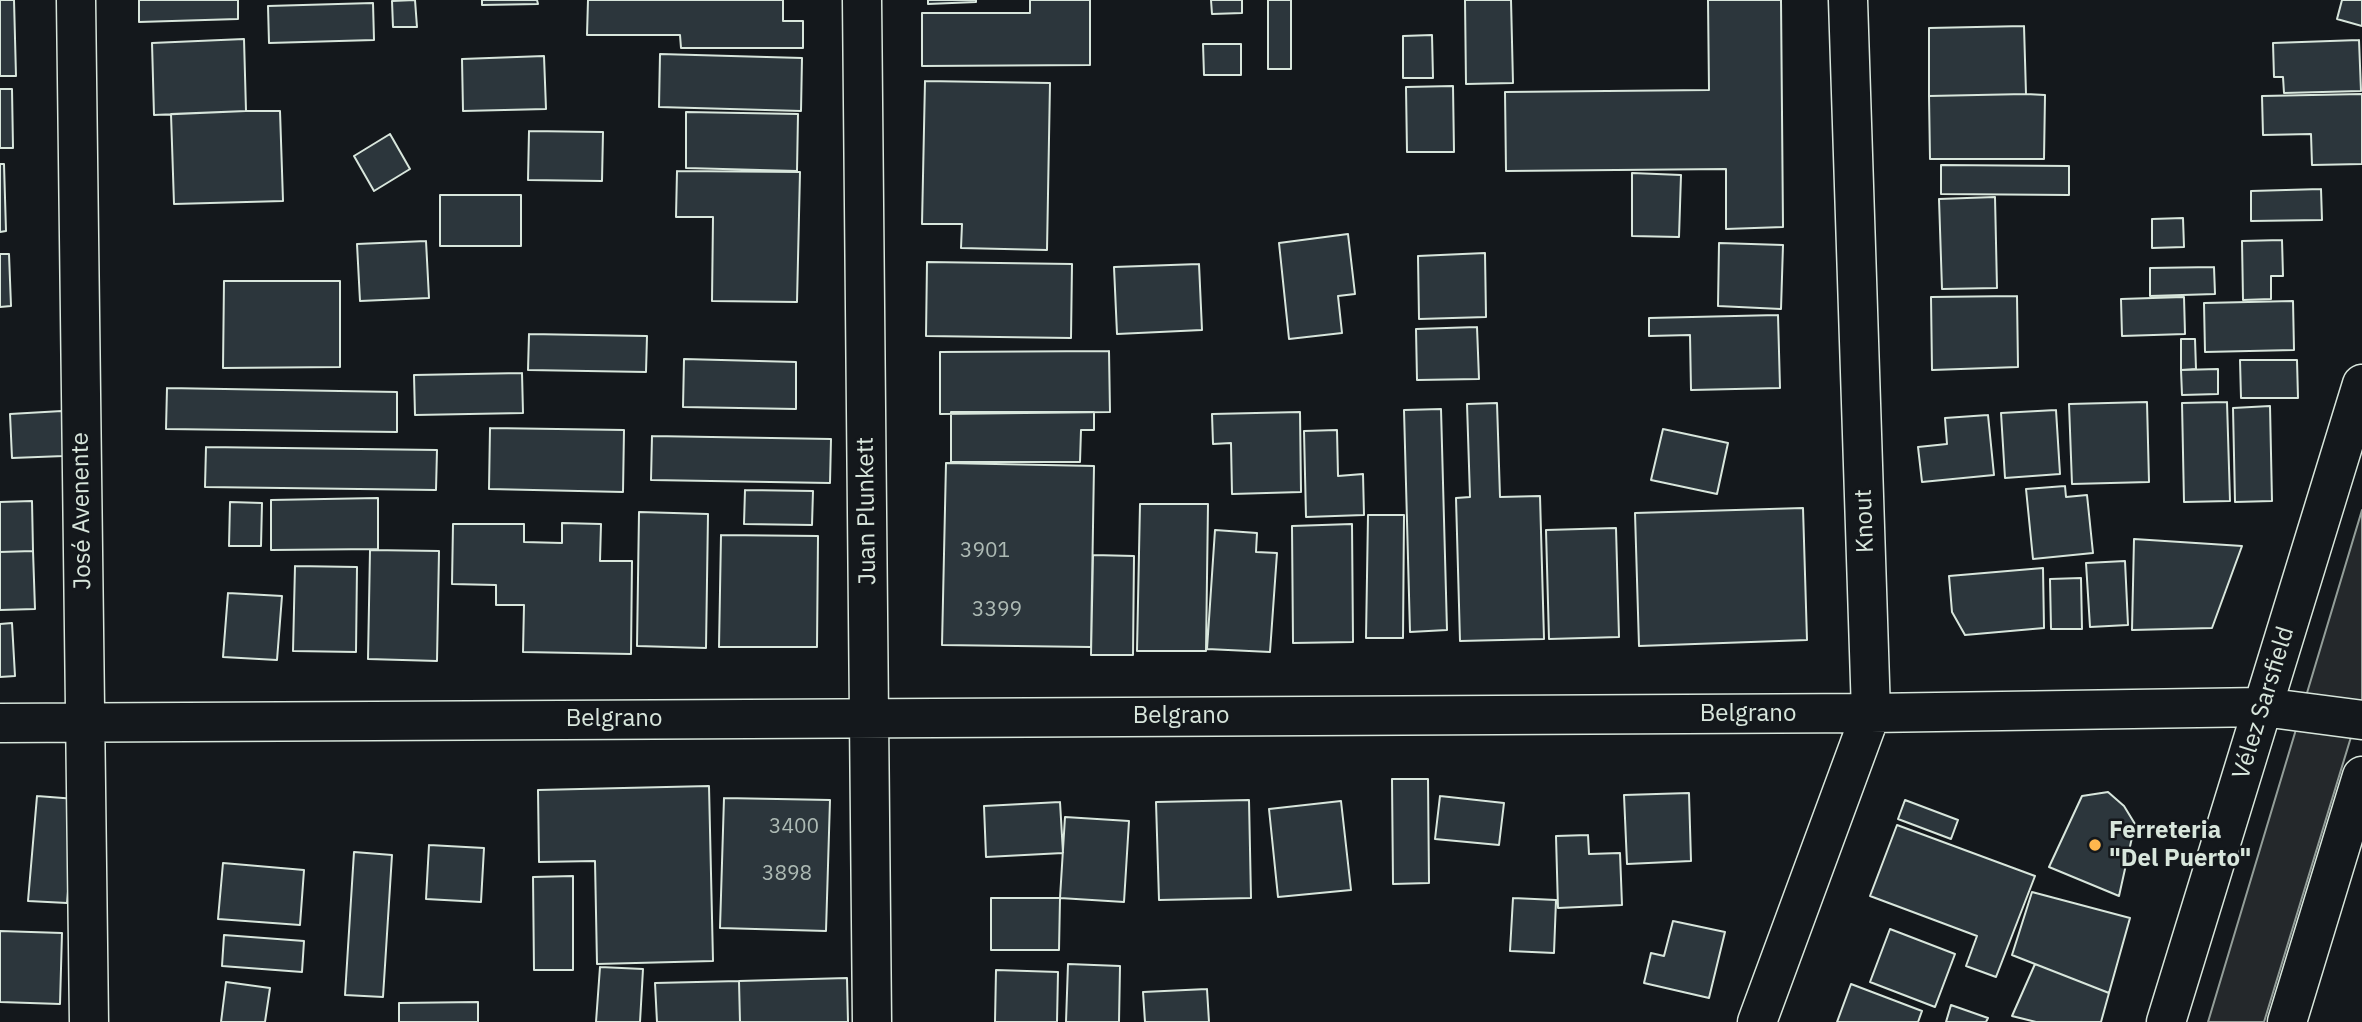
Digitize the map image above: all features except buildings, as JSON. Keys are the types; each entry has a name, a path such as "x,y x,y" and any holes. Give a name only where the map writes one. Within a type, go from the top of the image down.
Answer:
{"street":[{"name":"José Avenente","path":"76,0 89,1022"},
{"name":"Juan Plunkett","path":"862,0 872,1022"},
{"name":"Knout","path":"1757,1022 1871,713 1848,0"},
{"name":"Vélez Sarsfield","path":"2166,1022 2362,384"},
{"name":"Belgrano","path":"0,723 1871,713 2263,707 2362,720"},
{"path":"2287,1022 2362,776"}],"shaded area":[{"path":"2362,510 2362,701 2264,1022 2208,1022"}],"place":[{"name":"Ferreteria \"Del Puerto\"","path":"2095,845"}]}
